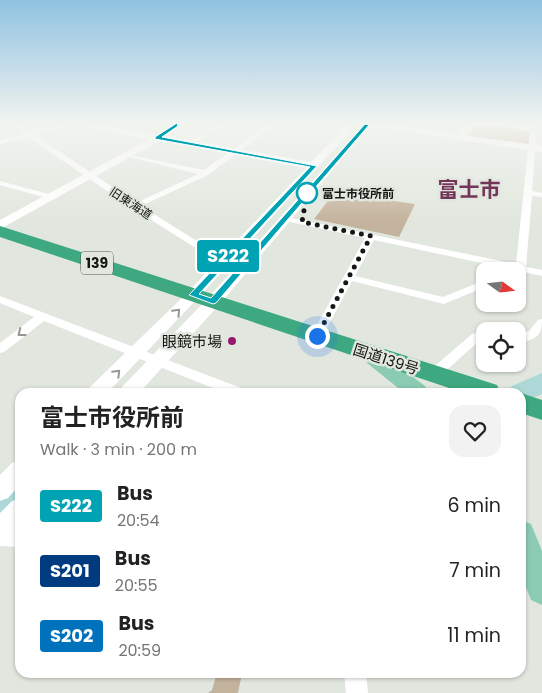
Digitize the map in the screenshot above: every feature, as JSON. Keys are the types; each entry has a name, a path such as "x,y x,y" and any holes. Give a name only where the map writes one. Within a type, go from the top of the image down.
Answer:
{"highway":[{"name":"国道139号","path":"0,231 475,388"},
{"path":"526,405 542,410"}],"main road":[{"path":"368,353 412,388"},
{"path":"526,547 542,589"}],"street":[{"name":"旧東海道","path":"63,157 223,262"},
{"path":"0,225 122,157"},
{"path":"136,157 205,173"},
{"path":"135,206 205,173 227,157"},
{"path":"265,157 314,166"},
{"path":"132,388 157,362 203,298 223,262 322,157"},
{"path":"101,388 136,354 203,298 284,218 338,157"},
{"path":"522,262 529,193 536,157"},
{"path":"0,183 50,197"},
{"path":"529,193 542,195"},
{"path":"284,218 489,262"},
{"path":"317,336 371,236"},
{"path":"526,270 542,273"},
{"path":"348,277 444,301 476,287"},
{"path":"0,299 225,388"},
{"path":"0,349 43,316"},
{"path":"526,336 533,334 542,324"},
{"path":"433,375 476,337"},
{"path":"0,531 15,514"},
{"path":"0,537 15,538"},
{"path":"356,678 357,693"}],"shaded area":[{"path":"337,189 365,197 415,204 399,237 314,219"},
{"path":"216,678 241,678 238,693 208,693 212,690"}],"waterway":[{"path":"526,391 542,383"},
{"path":"0,499 15,500"}],"bus line":[{"name":"S222","path":"265,157 314,166 193,295 213,302 338,157"}],"place":[{"name":"富士市役所前","path":"307,193"},
{"name":"眼鏡市場","path":"232,341"}],"district":[{"name":"富士市","path":"469,189"}],"route":[{"path":"307,193 302,222 371,236 317,336"}]}
